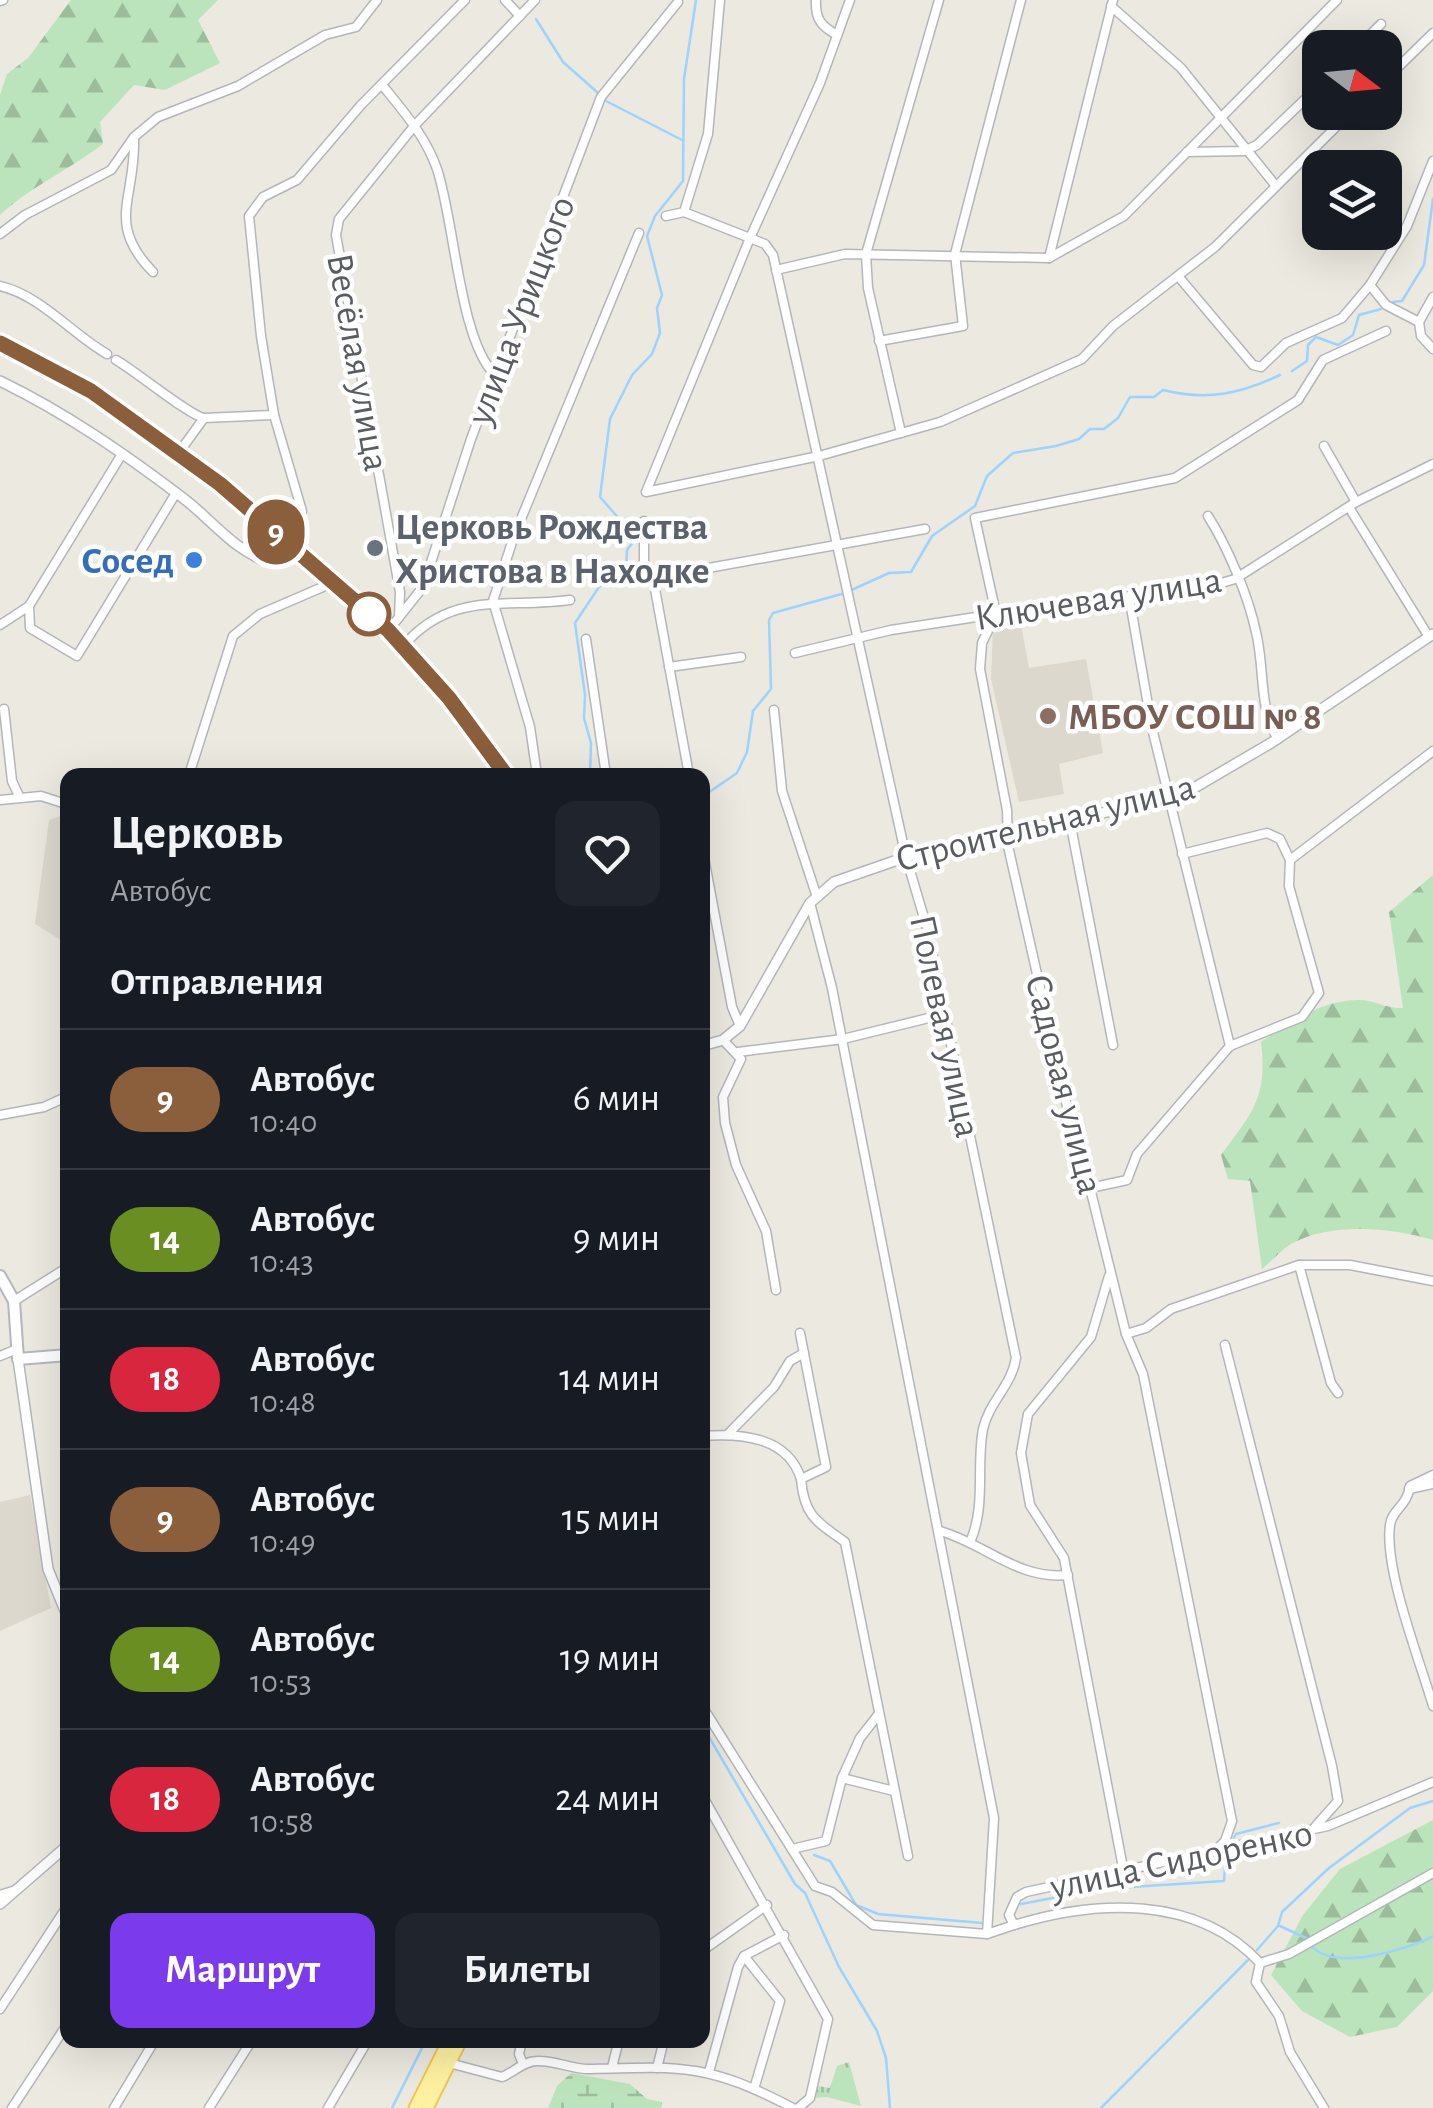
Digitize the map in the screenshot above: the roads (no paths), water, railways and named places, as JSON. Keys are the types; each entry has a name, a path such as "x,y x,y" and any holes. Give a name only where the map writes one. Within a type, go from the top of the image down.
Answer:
{"main road":[{"path":"0,342 91,391 180,451 388,630 500,768"},
{"path":"0,1276 14,1301 18,1354 60,1355"},
{"path":"427,2108 446,2048"},
{"path":"415,2108 454,2048"}],"street":[{"path":"0,234 25,215 111,170 134,137 158,117 238,86 325,35 356,27 378,0"},
{"path":"302,511 274,416 248,230 250,216 263,196 297,180 465,0"},
{"path":"505,0 520,16"},
{"name":"Весёлая улица","path":"399,617 400,592 336,235 339,218 415,125 536,0"},
{"path":"666,216 684,212 708,134 720,0"},
{"path":"816,0 815,13 823,27 837,35"},
{"path":"850,0 646,492 819,456 940,422 1082,360 1113,326 1178,276 1333,130"},
{"path":"901,433 879,341 866,254 939,0"},
{"path":"879,341 962,326 954,254 1022,0"},
{"path":"776,270 866,254 1049,258 1124,216 1337,0"},
{"name":"улица Урицкого","path":"388,630 423,587 495,375 602,96 678,2"},
{"path":"1049,258 1111,2 1181,68 1218,119 1276,186"},
{"path":"1375,30 1381,24"},
{"path":"1402,63 1433,33"},
{"path":"383,86 415,125 444,192 476,347 495,375"},
{"path":"1187,152 1244,151 1257,146 1302,102"},
{"path":"134,137 134,179 124,218 132,250 154,272"},
{"path":"1178,276 1253,364 1261,367 1286,343 1342,318 1370,286 1406,226 1433,161"},
{"name":"Полевая улица","path":"684,212 764,244 776,270 906,857 928,928 1016,1358 1013,1376 997,1396 984,1427 982,1512 971,1540"},
{"path":"536,768 530,727 493,601 514,536 638,233"},
{"path":"0,286 31,298 74,335 155,382 190,416 274,416"},
{"path":"1370,286 1386,305 1419,322"},
{"path":"1433,297 1419,322 1421,336 1433,350"},
{"path":"996,614 975,518 1175,478 1298,400 1323,360 1386,331"},
{"path":"0,382 122,454 176,493 225,536 258,557 280,563 296,551"},
{"path":"180,451 204,418"},
{"path":"1324,446 1353,506 1431,636"},
{"path":"0,624 29,606 122,454"},
{"name":"Ключевая улица","path":"795,653 996,614 1194,590 1236,579 1353,506 1433,464"},
{"path":"29,606 30,628 77,656 176,493"},
{"path":"1208,516 1220,535 1257,632 1268,723 1278,739"},
{"path":"644,521 644,568 653,578 688,768"},
{"path":"653,578 925,529"},
{"path":"191,768 233,636 260,614 332,584"},
{"path":"1129,596 1137,657 1230,1046"},
{"path":"402,646 429,620 493,601 570,600"},
{"name":"Садовая улица","path":"996,614 982,643 980,669 1007,810 1007,835 1081,1168 1090,1188 1126,1334 1143,1374 1152,1414 1229,1808 1230,1832 1215,1850"},
{"name":"Строительная улица","path":"814,899 848,874 906,857 1170,798 1199,787 1431,636"},
{"path":"586,639 605,768"},
{"path":"669,667 741,657"},
{"path":"4,709 12,782 19,796"},
{"path":"774,710 782,791 814,899 994,1818 987,1934"},
{"path":"1290,860 1433,752"},
{"path":"0,800 19,796 60,801"},
{"name":"Садовая улица","path":"1070,821 1113,1046"},
{"path":"1090,1188 1126,1180 1137,1154 1230,1046 1302,1017 1319,993 1289,886 1290,860 1280,839 1267,833 1182,854"},
{"path":"710,890 729,993 740,1026"},
{"path":"710,1044 723,1040 740,1026 814,899"},
{"path":"738,1052 842,1039 946,1014"},
{"path":"723,1040 738,1052 740,1068 723,1097 725,1123 736,1165 766,1231 776,1290"},
{"path":"0,1114 44,1108 60,1100"},
{"path":"1126,1334 1146,1328 1171,1309 1231,1285 1299,1266 1350,1265 1433,1281"},
{"path":"1299,1266 1331,1383 1338,1393"},
{"path":"1110,1270 1091,1337 1036,1400 1021,1436 1030,1505 1041,1528 1058,1545 1068,1575 1124,1873"},
{"path":"14,1301 60,1272"},
{"path":"800,1333 826,1468 802,1479"},
{"path":"1225,1345 1332,1766 1338,1801 1312,1829"},
{"path":"728,1434 774,1387 790,1361 804,1353"},
{"path":"0,1356 18,1354 45,1555 60,1596"},
{"path":"710,1435 728,1434 778,1445 792,1457 802,1479 809,1517 844,1542 908,1856"},
{"path":"1409,1490 1433,1475"},
{"path":"1409,1490 1433,1484"},
{"path":"1409,1490 1408,1502 1392,1518 1389,1534 1400,1594 1433,1706"},
{"path":"940,1531 971,1540 1026,1573 1068,1575"},
{"path":"792,1849 826,1841 842,1778 860,1738 878,1715"},
{"name":"улица Сидоренко","path":"710,1719 815,1886 832,1892 873,1925 987,1934 1014,1925 1009,1914 1017,1897 1026,1892 1346,1820 1433,1782"},
{"path":"842,1778 894,1791"},
{"path":"444,2060 502,2077 536,2061 588,2070 671,2064 741,2080 795,2108 810,2098 828,2019 710,1808"},
{"path":"0,1904 60,1852"},
{"path":"1260,1963 1305,1945 1433,1873"},
{"path":"0,1895 16,1890"},
{"path":"710,1945 767,1906"},
{"path":"1014,1925 1084,1907 1167,1911 1222,1934 1260,1963"},
{"path":"0,2009 60,1917"},
{"path":"709,2072 744,1956 784,1935"},
{"path":"744,1956 780,2001 754,2088"},
{"path":"1260,1963 1256,1982 1279,2016 1290,2052 1324,2108"},
{"path":"12,2108 60,2035"},
{"path":"114,2108 150,2048"},
{"path":"209,2108 247,2048"},
{"path":"328,2108 363,2048"},
{"path":"520,2048 523,2064"},
{"path":"612,2067 617,2048"},
{"path":"657,2068 662,2048"}],"waterway":[{"path":"590,768 591,743 584,718 585,695 575,623 599,587 626,568 627,550 636,538 600,497 610,419 632,375 652,354 660,333 657,308 662,295 647,236 655,216 683,181 684,79 696,0"},
{"path":"536,19 563,62 597,92"},
{"path":"604,100 682,140"},
{"path":"1393,302 1402,301 1424,265 1433,199"},
{"path":"1292,371 1307,361 1308,345 1316,337 1338,345 1353,335 1359,315 1381,309"},
{"path":"710,792 737,773 747,752 753,711 771,689 769,620 773,613 845,593 889,573 911,572 932,536 975,506 987,476 1013,453 1056,446 1079,439 1090,429 1104,429 1118,418 1130,397 1154,397 1163,390 1223,394 1280,375"},
{"path":"710,1739 795,1884 805,1893 839,1967 877,2031 886,2058 890,2108"},
{"path":"1257,1950 1278,1926 1282,1912 1329,1868 1410,1808 1433,1801"},
{"path":"1232,1841 1236,1834 1279,1823"},
{"path":"1021,1904 1100,1889 1224,1881 1226,1853"},
{"path":"814,1855 830,1861 856,1905 878,1914 982,1923"},
{"path":"1280,1926 1308,1939"},
{"path":"1312,1946 1322,1954 1353,1958 1389,1952 1433,1936"},
{"path":"1101,2108 1248,1960"},
{"path":"392,2108 422,2048"}],"place":[{"name":"Церковь Рождества Христова в Находке","path":"375,548"},
{"name":"Сосед","path":"194,560"},
{"name":"МБОУ СОШ № 8","path":"1048,716"}]}
